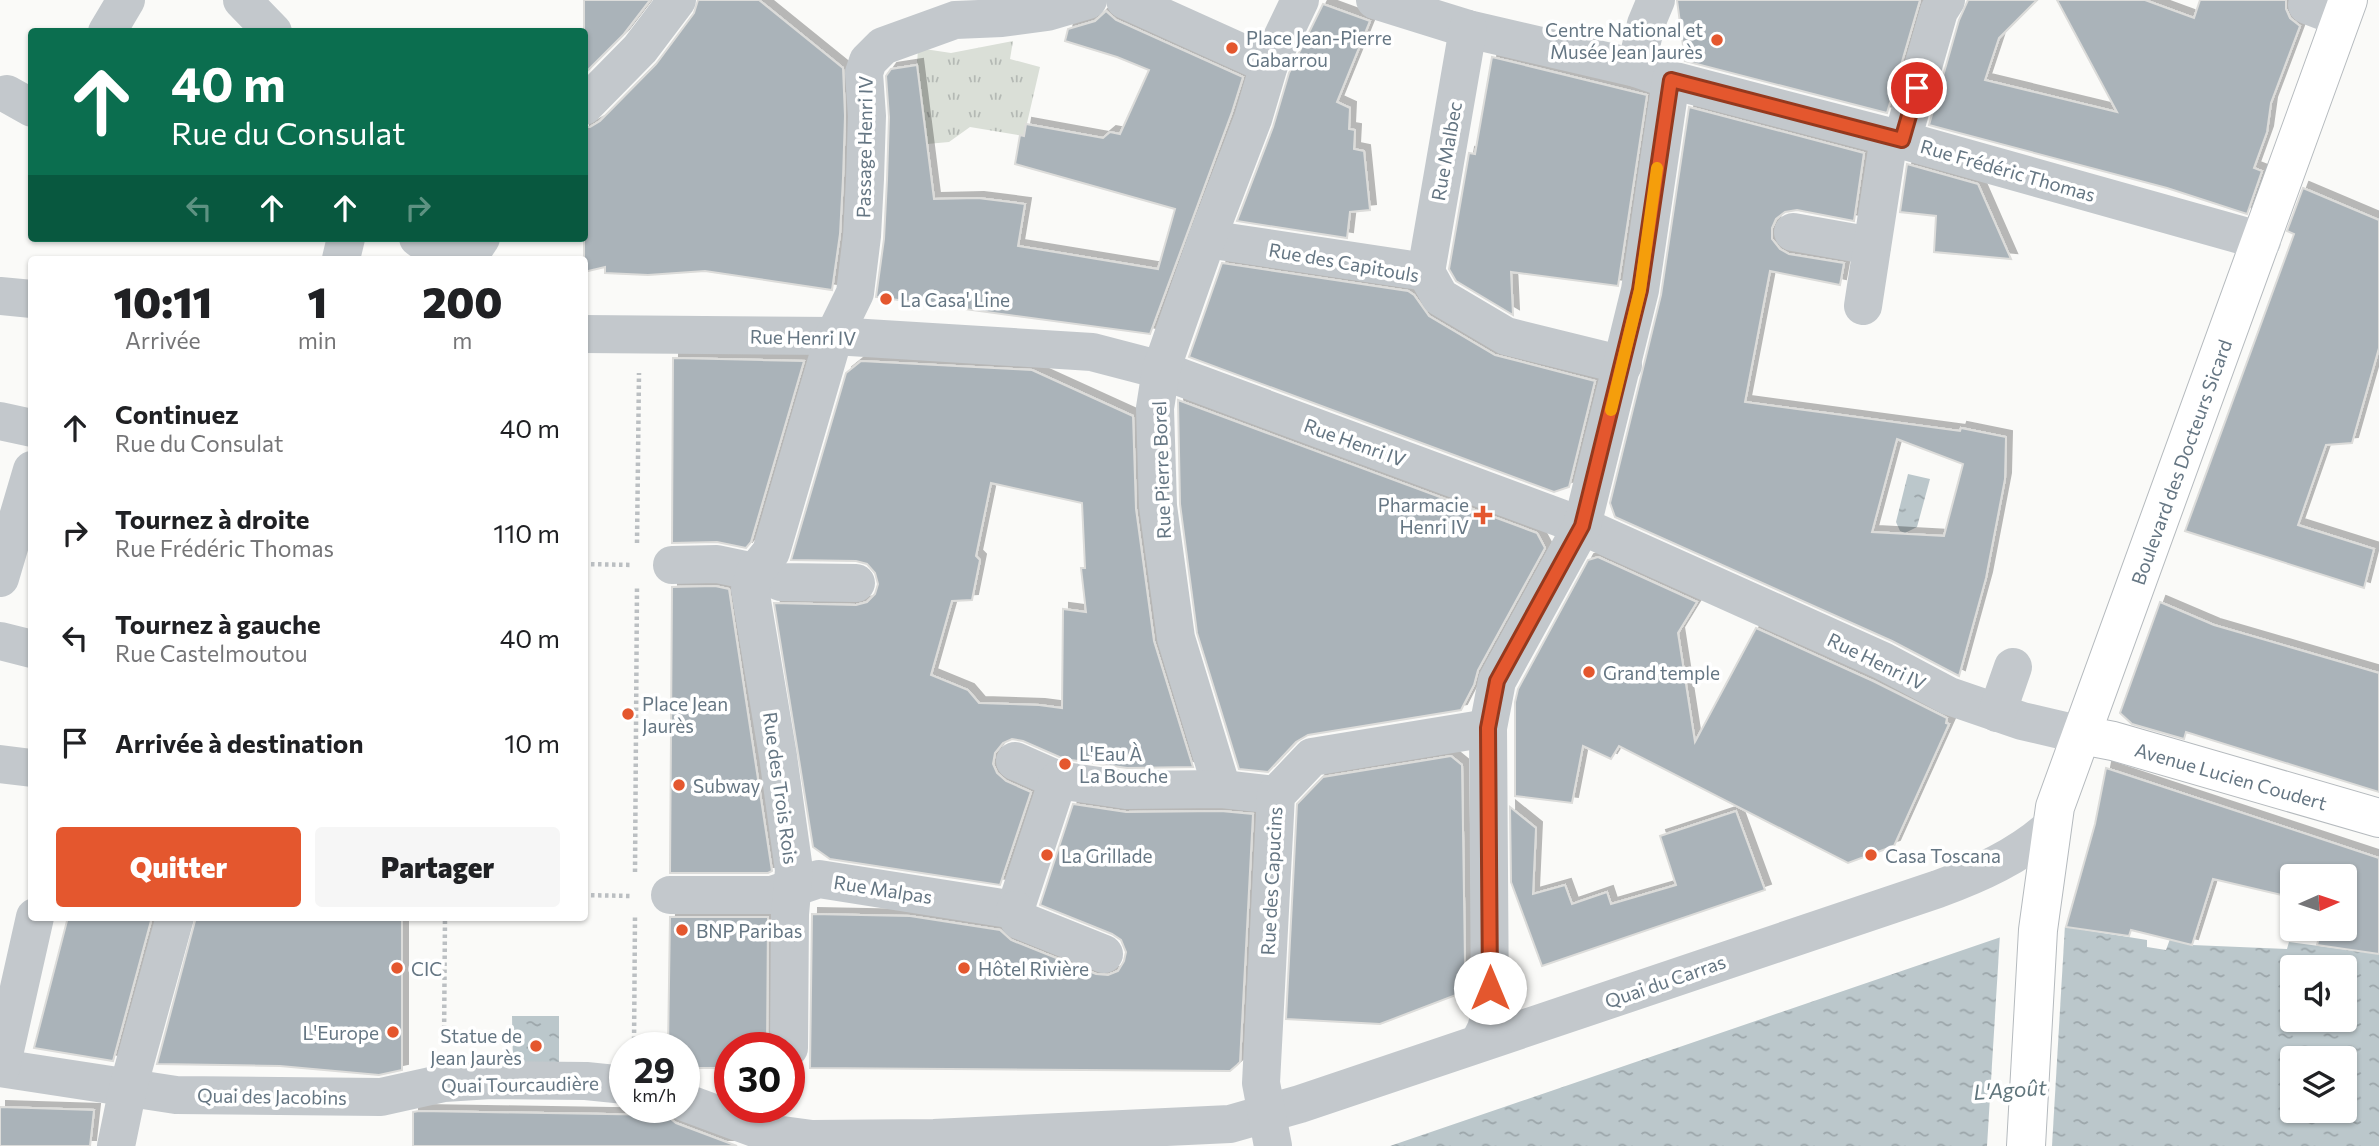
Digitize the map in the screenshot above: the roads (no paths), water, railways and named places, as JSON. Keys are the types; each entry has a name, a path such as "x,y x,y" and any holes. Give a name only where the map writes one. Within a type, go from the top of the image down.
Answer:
{"main road":[{"name":"Boulevard des Docteurs Sicard","path":"2026,1146 2038,930 2055,807 2262,241 2332,8"},
{"name":"Avenue Lucien Coudert","path":"2082,735 2113,741 2379,818"}],"street":[{"path":"109,28 126,0"},
{"path":"242,0 269,28"},
{"path":"588,102 640,49 677,0"},
{"name":"Passage Henri IV","path":"834,336 855,293 864,190 867,116 864,73 868,61 883,46 947,10 1002,18 1047,12 1088,0"},
{"path":"1125,0 1269,65"},
{"name":"Rue Pierre Borel","path":"1222,789 1174,624 1158,506 1155,408 1161,370 1207,239 1253,119 1269,65 1300,0"},
{"name":"Rue Frédéric Thomas","path":"1376,0 1468,29 1654,74 1896,138 2037,187 2171,225 2262,241"},
{"path":"1479,1043 1490,1014 1488,728 1497,681 1582,526 1623,365 1640,290 1654,74 1646,24 1656,0"},
{"path":"1863,306 1872,246 1896,138 1943,5"},
{"name":"Rue Malbec","path":"1426,272 1468,29"},
{"path":"1793,232 1872,246"},
{"name":"Rue des Capitouls","path":"1207,239 1426,272 1440,297 1506,336 1623,365"},
{"path":"424,242 444,256"},
{"path":"0,296 28,299"},
{"name":"Rue Henri IV","path":"588,334 834,336 1092,352 1161,370 1582,526 1883,661 1949,696 2022,721 2082,735"},
{"name":"Rue des Trois Rois","path":"789,1032 794,870 750,589 755,572 771,552 834,336"},
{"path":"0,421 28,427"},
{"path":"0,578 28,484"},
{"path":"654,565 717,564 755,572 781,582 856,583"},
{"path":"0,641 28,648"},
{"path":"1997,713 2013,667"},
{"name":"Rue des Capucins","path":"1270,1130 1261,1083 1276,795 1312,757 1488,728"},
{"path":"1015,761 1058,780 1126,790 1222,789 1276,795"},
{"path":"0,764 28,768"},
{"path":"1014,910 1058,780"},
{"name":"Quai du Carras","path":"1270,1130 1479,1043 1938,890 1973,876 2032,845 2051,827"},
{"name":"Rue Malpas","path":"652,889 772,895 819,879 1014,910 1019,920 1104,954"},
{"path":"0,1068 34,921"},
{"path":"116,1146 128,1088 174,921"},
{"name":"Quai des Jacobins","path":"0,1068 176,1095 381,1097 430,1086"},
{"name":"Quai Tourcaudière","path":"430,1086 491,1080 609,1083"},
{"path":"700,1108 757,1129 812,1139 934,1138 1230,1124 1270,1130"},
{"path":"795,1123 812,1139"}],"water":[{"path":"1908,474 1930,479 1917,527 1905,533 1900,531 1896,522"},
{"name":"L'Agoût","path":"2066,927 2147,940 2147,947 2166,950 2170,939 2192,945 2287,949 2289,942 2379,954 2379,1146 1390,1146 2004,936"},
{"path":"512,1016 559,1016 559,1067 513,1066"}],"place":[{"name":"Centre National et Musée Jean Jaurès","path":"1717,40"},
{"name":"Place Jean-Pierre Gabarrou","path":"1232,48"},
{"name":"La Casa' Line","path":"886,299"},
{"name":"Pharmacie Henri IV","path":"1483,515"},
{"name":"Grand temple","path":"1589,672"},
{"name":"Place Jean Jaurès","path":"628,714"},
{"name":"L'Eau À La Bouche","path":"1065,764"},
{"name":"Subway","path":"679,785"},
{"name":"La Grillade","path":"1047,855"},
{"name":"Casa Toscana","path":"1871,855"},
{"name":"BNP Paribas","path":"682,930"},
{"name":"CIC","path":"397,968"},
{"name":"Hôtel Rivière","path":"964,968"},
{"name":"L'Europe","path":"393,1032"},
{"name":"Statue de Jean Jaurès","path":"536,1046"}]}
